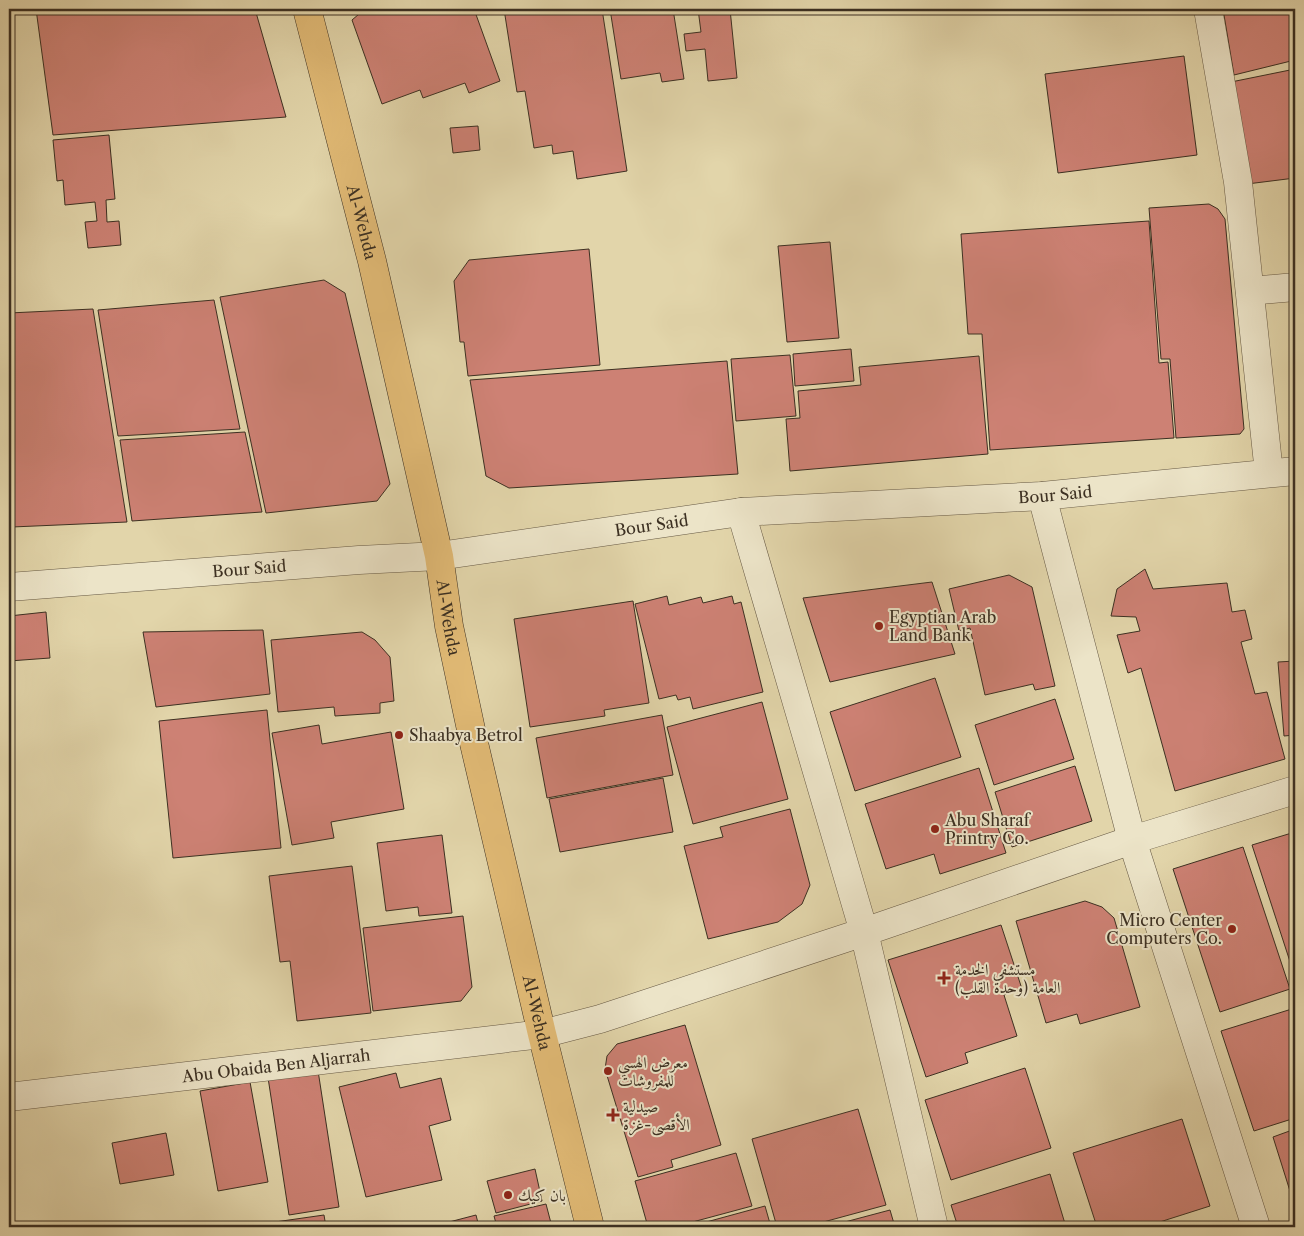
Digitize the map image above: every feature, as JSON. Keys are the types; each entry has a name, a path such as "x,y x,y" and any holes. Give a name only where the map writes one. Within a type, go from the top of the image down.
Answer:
{"main road":[{"name":"Al-Wehda","path":"307,9 372,261 438,556 449,626 473,738 542,1034 590,1227"}],"street":[{"path":"1208,9 1238,182 1250,291 1282,472"},
{"path":"1250,291 1295,287"},
{"name":"Bour Said","path":"9,587 359,560 438,556 741,512 1042,496 1282,472"},
{"path":"1042,496 1132,840 1256,1227"},
{"path":"741,512 864,932 934,1227"},
{"name":"Abu Obaida Ben Aljarrah","path":"9,1097 542,1034 600,1019 864,932 1132,840 1295,790"}],"building":[{"path":"36,9 255,9 286,117 53,135"},
{"path":"357,9 474,9 500,81 469,93 465,83 423,98 420,90 382,104 352,20 359,14"},
{"path":"504,9 602,9 627,171 577,179 573,151 553,154 552,145 534,148 525,91 517,92"},
{"path":"610,9 673,9 684,79 662,82 660,73 621,79"},
{"path":"698,9 730,9 737,78 708,81 705,49 686,51 684,34 701,32"},
{"path":"1223,9 1295,9 1295,60 1234,75"},
{"path":"1184,56 1197,155 1058,173 1045,74"},
{"path":"1295,69 1295,178 1247,184 1231,82"},
{"path":"478,126 480,150 453,153 450,128"},
{"path":"109,135 115,199 106,200 107,222 119,221 121,245 88,248 85,222 97,221 95,202 65,205 63,180 57,181 53,140"},
{"path":"1209,204 1218,209 1225,219 1244,429 1240,434 1176,438 1170,359 1161,359 1149,208"},
{"path":"1149,221 1159,363 1168,362 1174,438 990,450 982,334 968,334 961,234"},
{"path":"830,242 839,338 787,342 778,246"},
{"path":"589,249 600,365 468,376 464,342 460,342 454,281 469,260"},
{"path":"324,280 345,293 390,484 377,501 266,513 220,297"},
{"path":"214,300 240,429 118,436 98,310"},
{"path":"93,309 127,522 12,527 9,500 9,313"},
{"path":"851,349 854,381 795,386 793,354"},
{"path":"790,355 796,416 736,421 731,359"},
{"path":"979,356 988,454 790,471 786,419 800,418 798,391 861,385 859,367"},
{"path":"727,361 738,474 509,488 486,476 470,380"},
{"path":"245,432 262,512 132,521 120,440"},
{"path":"1145,569 1153,589 1227,583 1232,612 1245,610 1252,639 1241,642 1255,694 1267,692 1285,759 1175,791 1141,668 1128,673 1117,635 1140,631 1136,617 1111,616 1117,589"},
{"path":"1009,575 1032,587 1055,686 1035,690 1033,684 985,695 970,628 959,631 949,589"},
{"name":"Egyptian Arab Land Bank","path":"932,582 955,654 830,682 803,598"},
{"path":"667,596 669,605 701,597 703,603 732,596 734,604 741,602 763,692 693,709 690,697 678,700 676,695 659,699 635,604"},
{"path":"633,601 649,703 604,710 605,716 530,727 514,619"},
{"path":"46,612 50,658 9,661 9,616"},
{"path":"263,630 270,694 156,707 143,632"},
{"path":"362,632 375,640 390,657 394,701 380,703 380,713 335,716 334,707 278,712 271,640"},
{"path":"1295,661 1295,735 1284,736 1278,662"},
{"path":"935,678 961,757 855,791 830,712"},
{"path":"1055,699 1074,759 994,785 975,725"},
{"path":"762,702 788,799 693,824 667,727"},
{"path":"267,710 281,848 173,858 159,721"},
{"path":"662,715 673,775 547,798 536,738"},
{"path":"319,725 322,744 391,732 404,809 331,822 334,838 292,845 272,733"},
{"path":"1075,766 1092,821 1012,847 995,792"},
{"name":"Abu Sharaf Printry Co.","path":"979,768 1006,853 940,874 934,854 886,869 865,804"},
{"path":"663,778 673,832 560,852 549,799"},
{"path":"790,809 810,885 802,904 778,922 708,939 684,846 723,837 720,827"},
{"path":"1295,832 1295,977 1252,845"},
{"path":"442,835 452,913 419,916 418,907 386,911 377,843"},
{"name":"Micro Center Computers Co.","path":"1243,847 1290,989 1220,1012 1173,869"},
{"path":"352,866 371,1013 297,1021 290,961 280,962 269,876"},
{"path":"1085,901 1102,907 1114,918 1140,1007 1080,1024 1077,1014 1046,1023 1016,921"},
{"path":"463,916 472,987 461,1001 373,1011 363,928"},
{"path":"1001,925 1022,989 1004,995 1017,1036 965,1053 968,1063 926,1077 888,960"},
{"path":"1295,1008 1295,1118 1254,1131 1221,1031"},
{"path":"685,1025 721,1145 671,1160 673,1167 638,1177 605,1069 607,1056 617,1044"},
{"path":"317,1064 339,1207 289,1215 267,1071"},
{"path":"1025,1068 1051,1148 951,1180 925,1100"},
{"path":"396,1073 400,1088 441,1078 451,1120 429,1126 442,1180 366,1197 339,1087"},
{"path":"250,1082 268,1182 218,1191 200,1091"},
{"path":"858,1109 886,1205 805,1227 777,1227 752,1139"},
{"path":"1182,1119 1210,1206 1144,1227 1097,1227 1073,1153"},
{"path":"1295,1129 1295,1207 1273,1137"},
{"path":"166,1133 174,1175 120,1184 112,1143"},
{"path":"736,1153 752,1206 674,1227 648,1227 635,1181"},
{"path":"535,1169 542,1201 496,1213 487,1181"},
{"path":"1050,1174 1066,1227 958,1227 951,1205"},
{"path":"546,1204 552,1227 497,1227 494,1216"},
{"path":"765,1206 771,1227 688,1227"},
{"path":"890,1210 895,1227 826,1227"},
{"path":"324,1215 326,1227 240,1227"},
{"path":"476,1215 479,1227 430,1227"}],"place":[{"name":"Egyptian Arab Land Bank","path":"879,626"},
{"name":"Shaabya Betrol","path":"399,735"},
{"name":"Abu Sharaf Printry Co.","path":"935,829"},
{"name":"Micro Center Computers Co.","path":"1232,929"},
{"name":"مستشفى الخدمة العامة (وحدة القلب)","path":"944,978"},
{"name":"معرض الهسي للمفروشات","path":"608,1071"},
{"name":"صيدلية الأقصى-غزة","path":"613,1115"},
{"name":"بان كيك","path":"508,1195"}]}
